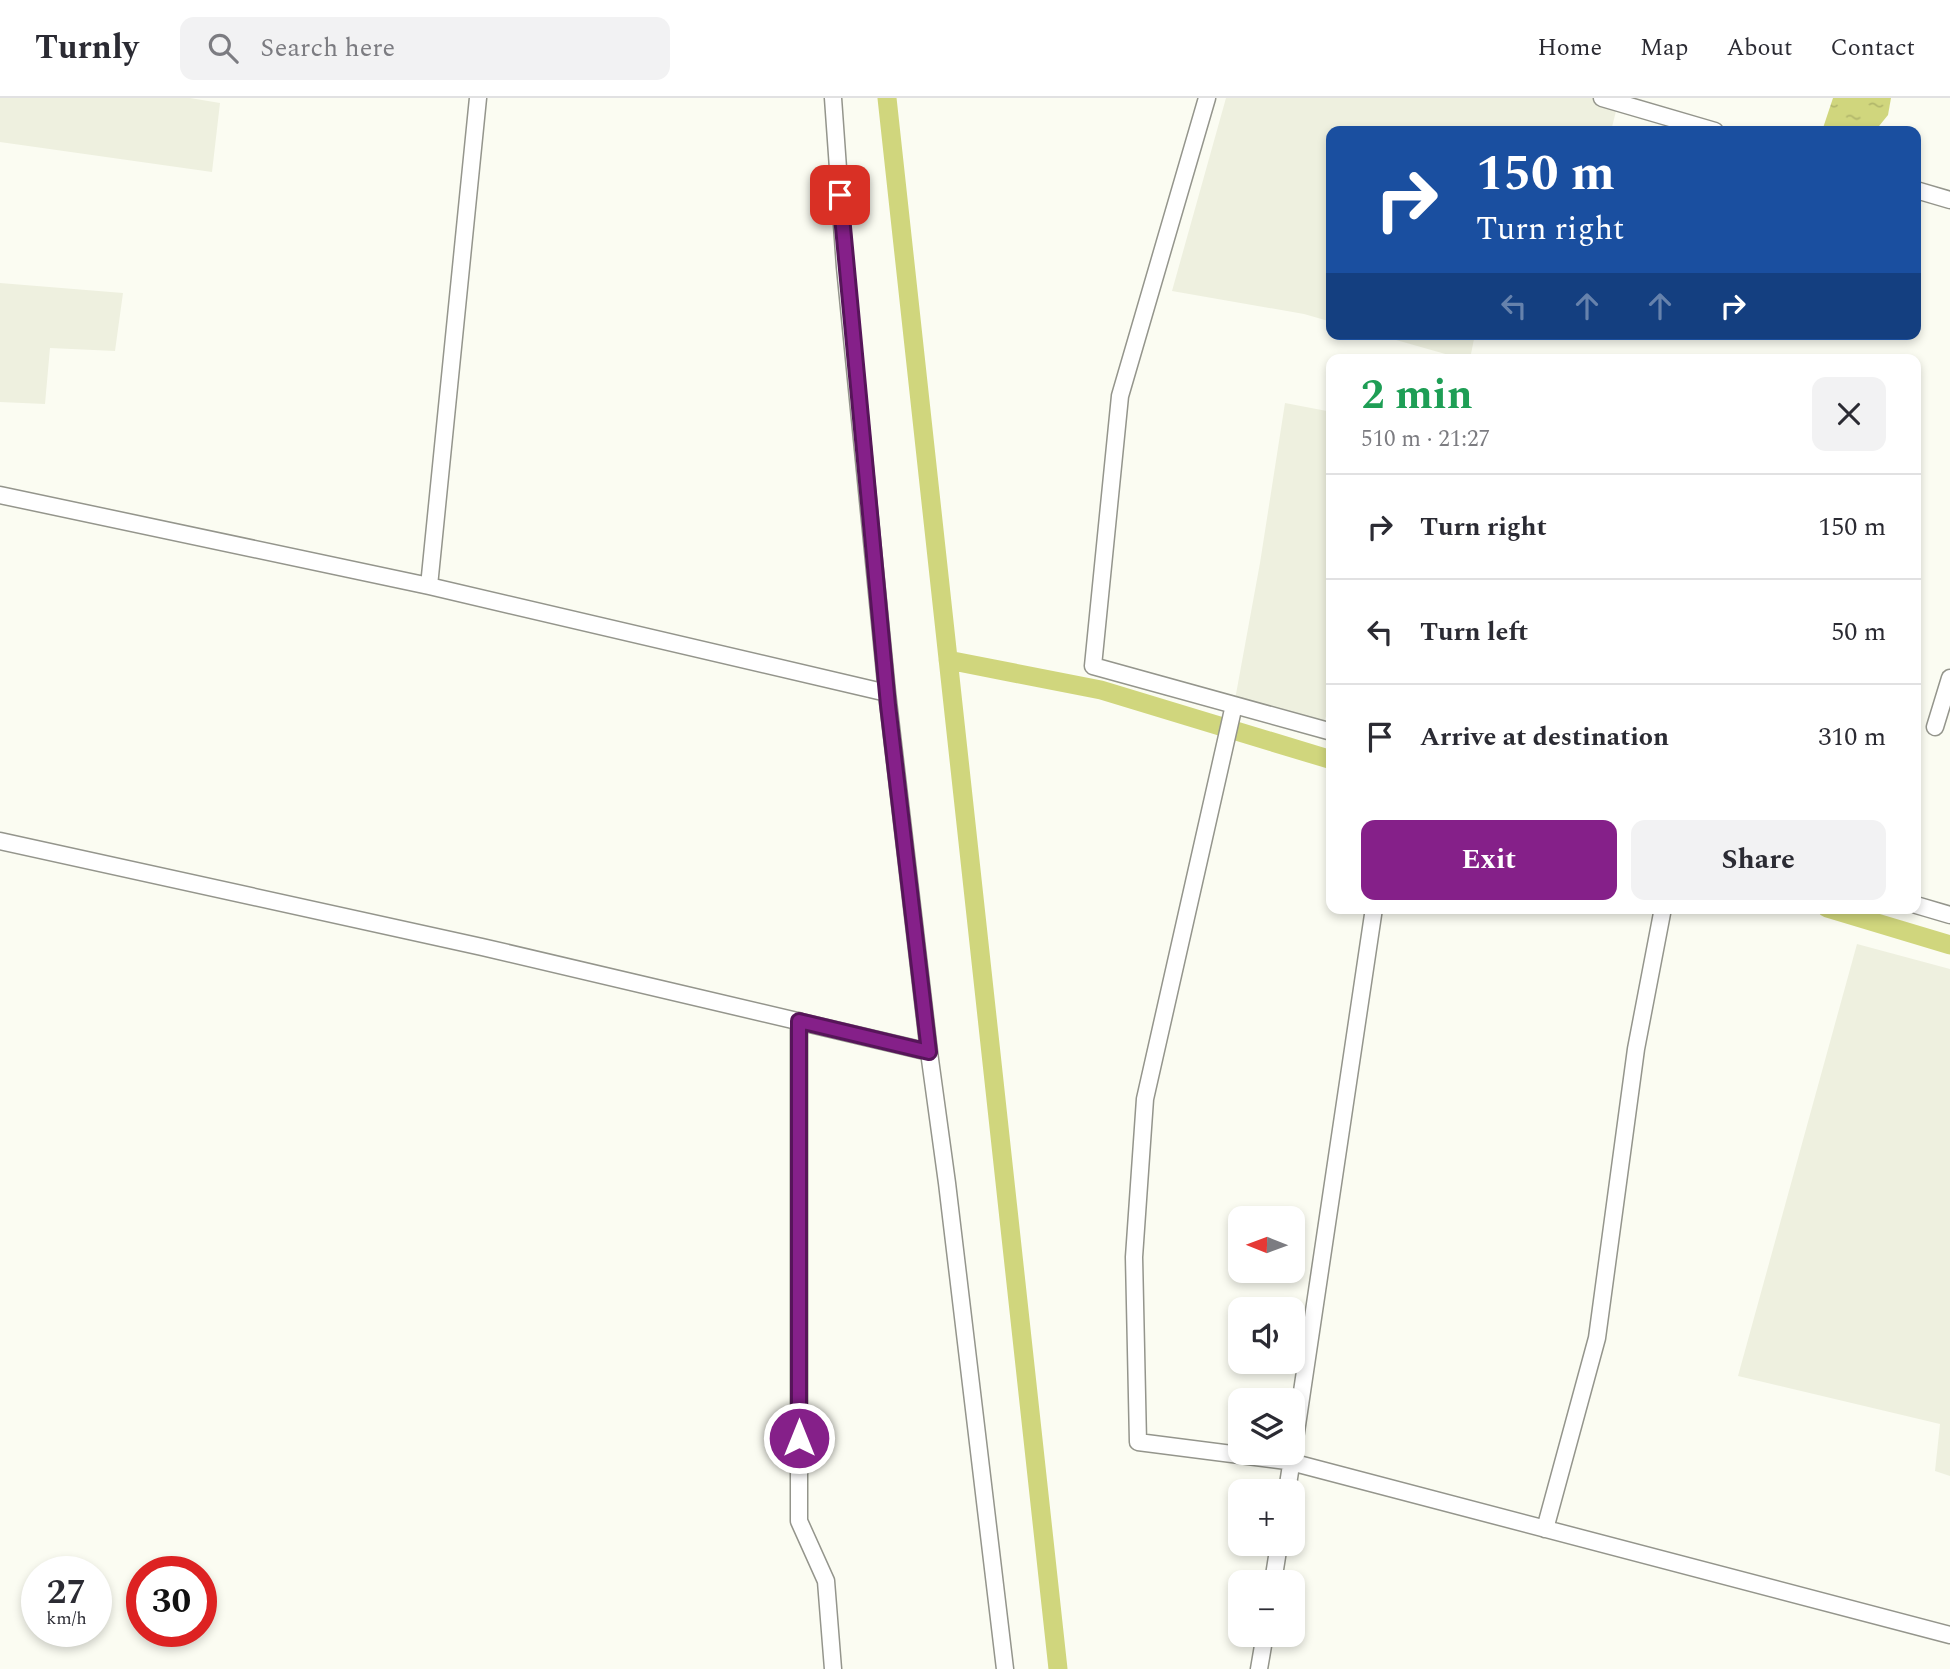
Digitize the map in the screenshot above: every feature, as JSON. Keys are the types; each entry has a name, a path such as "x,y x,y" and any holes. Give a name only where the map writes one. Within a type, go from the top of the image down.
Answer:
{"street":[{"path":"429,586 478,98"},
{"path":"833,98 845,267 887,693 1005,1669"},
{"path":"1208,98 1120,396 1093,666 1326,731"},
{"path":"1602,98 1628,102 1700,126"},
{"path":"1921,191 1950,200"},
{"path":"0,495 429,586 887,693"},
{"path":"1935,727 1950,678"},
{"path":"1228,1450 1138,1442 1134,1256 1145,1099 1234,705"},
{"path":"0,841 482,947 929,1052"},
{"path":"1921,906 1950,915"},
{"path":"1303,1388 1373,914"},
{"path":"1545,1529 1597,1338 1636,1049 1662,914"},
{"path":"799,1021 799,1521 826,1581 833,1669"},
{"path":"1305,1459 1545,1529 1950,1635"},
{"path":"1259,1669 1263,1647"}],"shaded area":[{"path":"0,98 190,98 220,103 212,172 0,142"},
{"path":"1226,98 1602,98 1618,103 1612,126 1326,126 1326,320 1172,291"},
{"path":"0,283 123,293 115,351 50,348 45,404 0,402"},
{"path":"1396,340 1474,340 1471,354 1445,354"},
{"path":"1285,403 1326,411 1326,716 1323,730 1234,705"},
{"path":"1857,944 1950,969 1950,1476 1935,1471 1940,1424 1738,1376"}],"water":[{"path":"1833,98 1891,98 1888,115 1879,126 1824,126"}],"waterway":[{"path":"887,98 1058,1669"},
{"path":"948,660 1101,690 1326,758"},
{"path":"1847,914 1950,945"}],"route":[{"path":"799,1438 799,1021 929,1052 888,705 840,195"}]}
